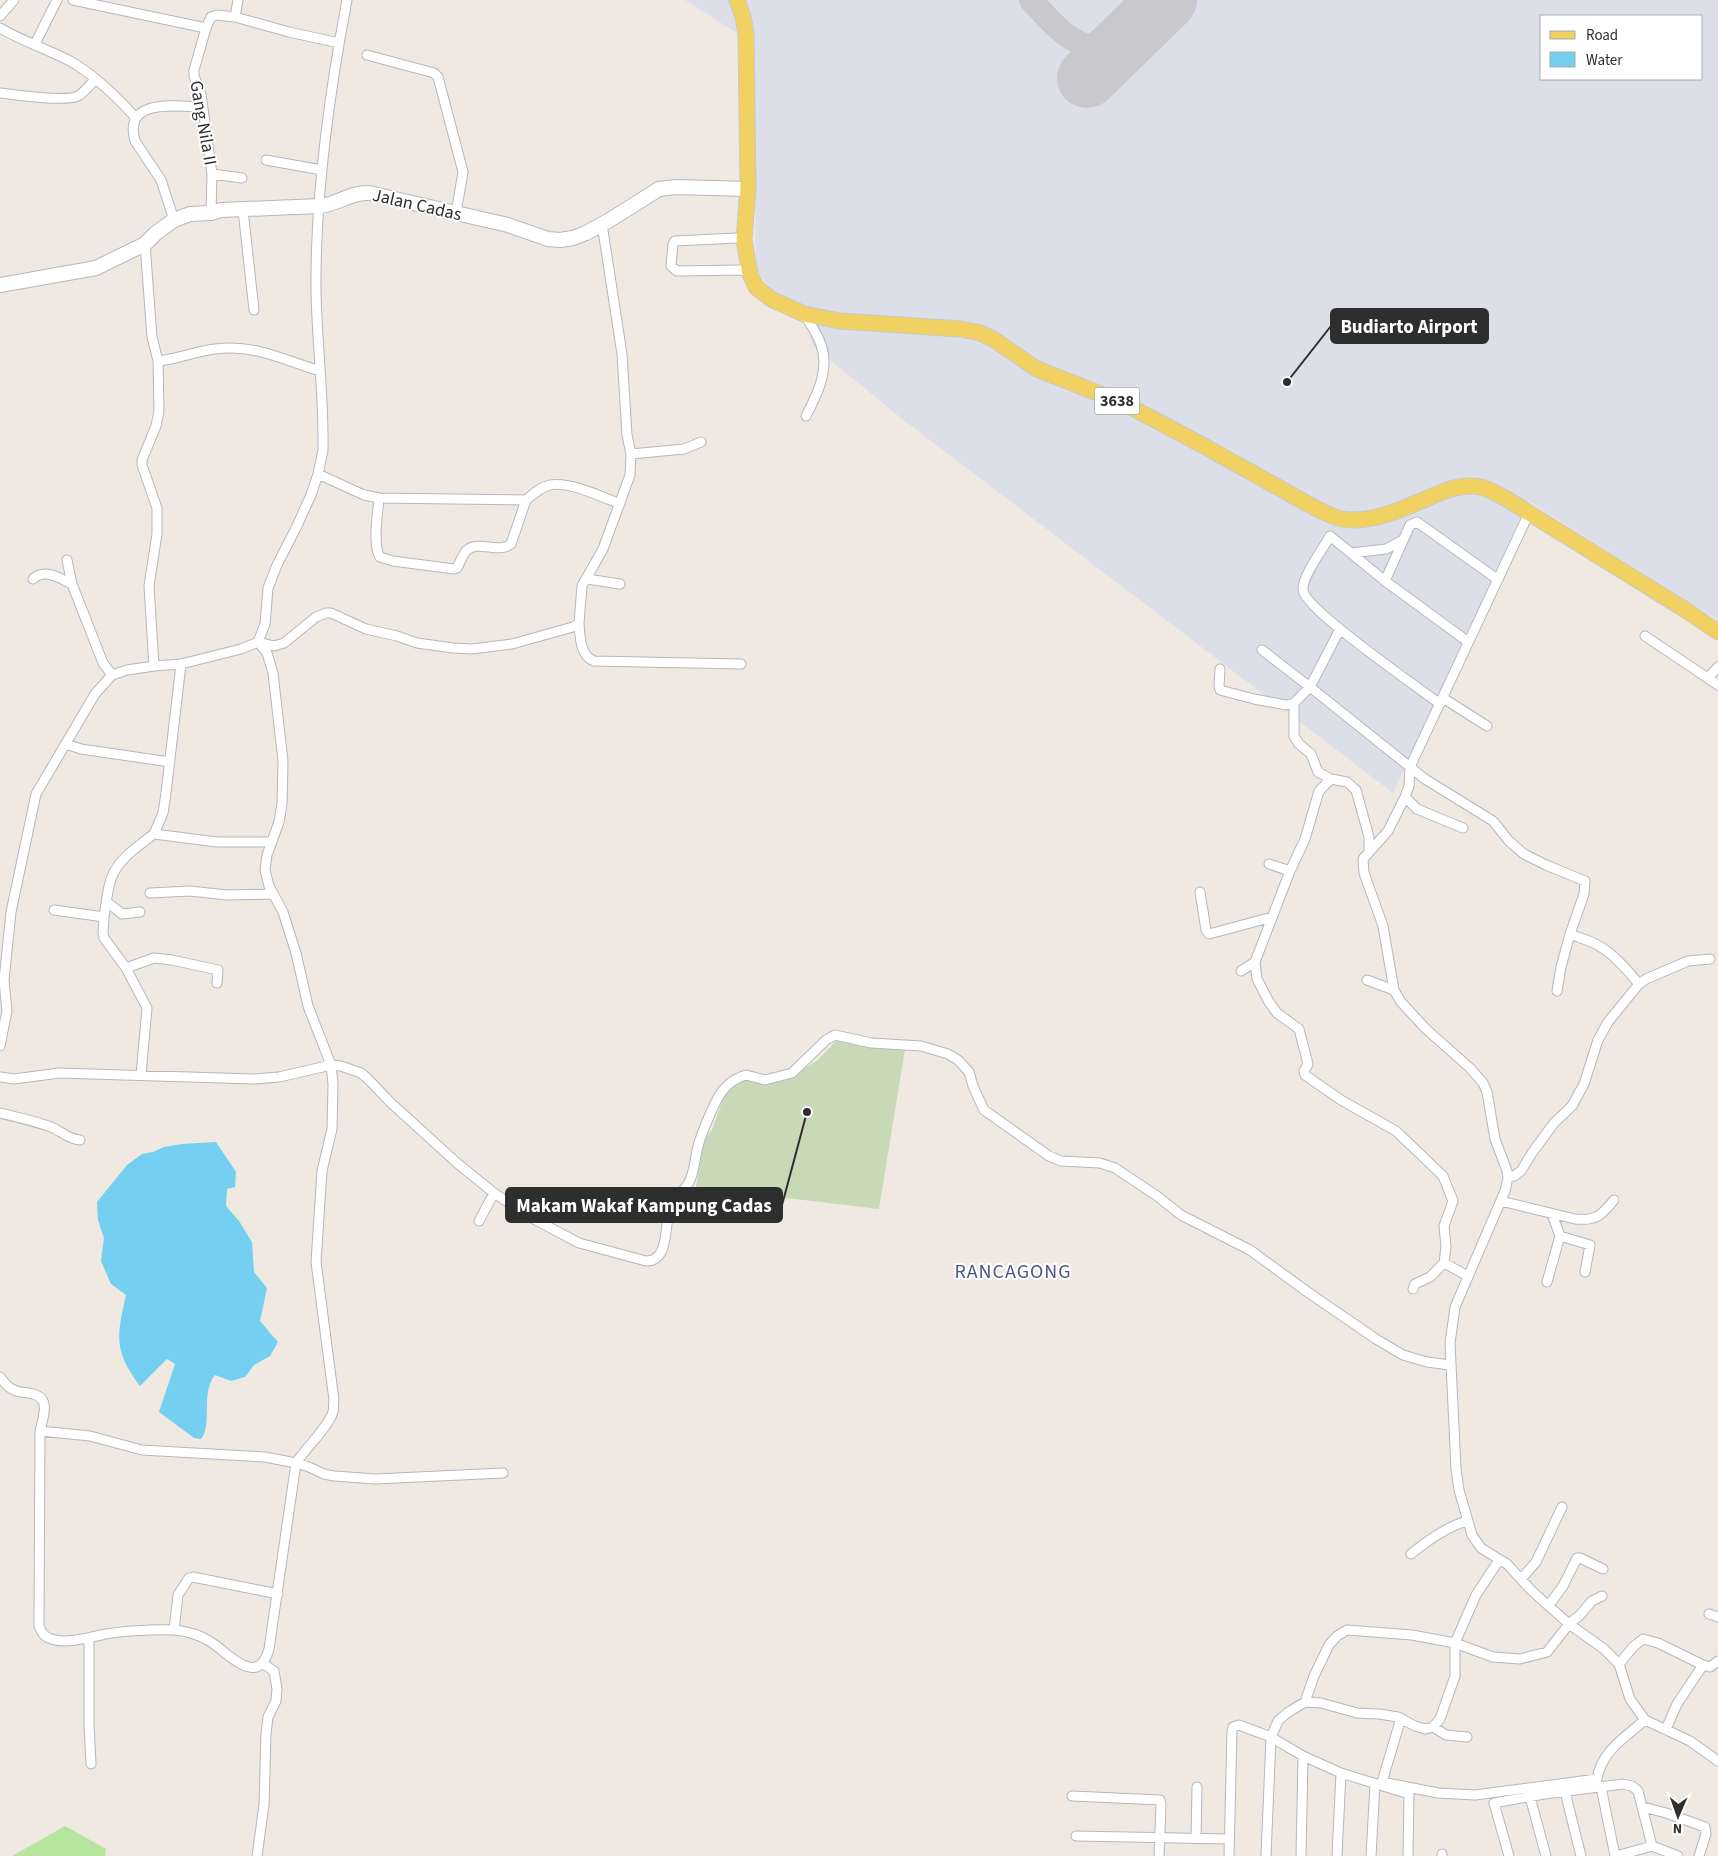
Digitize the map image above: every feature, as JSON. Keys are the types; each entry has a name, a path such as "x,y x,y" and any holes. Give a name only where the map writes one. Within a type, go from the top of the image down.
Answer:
{"main road":[{"name":"3638","path":"737,0 746,33 748,189 744,240 750,274 756,286 771,299 804,314 840,320 961,329 980,333 993,339 1037,369 1123,403 1332,516 1354,520 1410,506 1451,489 1470,486 1491,490 1718,632"}],"street":[{"path":"0,16 14,0"},
{"path":"35,44 57,0"},
{"path":"73,0 206,28 214,15 235,17 338,43"},
{"path":"235,17 238,0"},
{"path":"258,642 265,624 268,588 277,565 296,528 318,474 323,450 316,291 318,206 338,43 347,0"},
{"path":"0,28 83,69 113,94 135,117"},
{"name":"Gang Nila II","path":"206,28 194,74 200,89 212,174 211,213"},
{"path":"367,55 434,73 438,77 463,172 456,213"},
{"path":"0,93 70,98 78,96 94,79"},
{"path":"174,220 161,180 135,141 132,128 135,117 140,112 149,109 175,106 202,107"},
{"path":"266,160 322,170"},
{"path":"212,174 242,178"},
{"name":"Jalan Cadas","path":"0,285 96,268 145,244 174,220 190,214 211,213 220,210 318,206 334,203 357,194 370,193 508,225 548,239 573,238 602,224 659,189 676,187 748,189"},
{"path":"243,210 254,310"},
{"path":"602,224 622,354 627,435 631,454 630,475 620,504 603,549 582,586 580,594 579,623 584,654 594,661 741,664"},
{"path":"744,240 737,238 675,241 672,244 672,266 677,271 741,270 750,274"},
{"path":"145,244 149,310 152,337 158,362 159,411 156,426 142,460 157,508 157,534 149,586 154,666"},
{"path":"804,314 821,344 824,364 817,394 806,416"},
{"path":"158,362 213,349 231,347 259,350 285,361 320,371"},
{"path":"631,454 684,449 701,442"},
{"path":"318,474 364,495 379,498 526,500"},
{"path":"379,498 377,551 380,557 393,561 454,569 457,568 468,549 505,547 511,544 526,500 541,488 550,485 562,485 620,504"},
{"path":"1528,513 1410,767 1409,786 1405,797 1388,831 1363,859 1364,874 1383,926 1394,990 1413,1016 1484,1083 1492,1124 1508,1178 1501,1201 1455,1307 1450,1343 1456,1469 1459,1490 1472,1535 1481,1548 1506,1564 1532,1592 1569,1624 1604,1649 1619,1664 1630,1699 1646,1720 1690,1741 1718,1761"},
{"path":"1385,581 1410,526 1417,522 1497,579"},
{"path":"1467,642 1385,581 1351,553 1330,532 1306,578 1303,588 1306,598 1340,629 1442,701 1487,726"},
{"path":"1351,553 1370,553 1386,550 1404,540"},
{"path":"67,560 67,568 72,584 103,663 112,675"},
{"path":"33,579 40,574 48,574 72,584"},
{"path":"587,579 620,584"},
{"path":"0,1046 7,1010 4,980 11,912 36,794 95,694 112,675 154,666 181,664 241,650 258,642 274,646 284,643 316,617 326,613 331,613 366,629 417,643 472,649 512,644 573,627 579,623"},
{"path":"1220,669 1220,690 1286,705 1294,703 1310,686 1340,629"},
{"path":"1645,636 1718,685"},
{"path":"0,1377 13,1390 34,1394 42,1399 45,1412 40,1431 39,1626 44,1634 52,1640 174,1630 200,1636 210,1641 242,1665 257,1666 262,1663 267,1657 269,1649 296,1463 333,1413 334,1400 316,1262 322,1171 332,1129 334,1105 331,1065 308,1006 296,953 283,912 269,886 265,870 267,855 279,822 282,804 283,761 273,673 267,653 258,642"},
{"path":"1262,650 1310,686 1425,779 1493,821 1509,841 1524,854 1585,881 1584,894 1570,934 1557,991"},
{"path":"141,1075 147,1008 126,968 104,938 104,917 109,887 116,868 137,846 154,834 163,813 181,664"},
{"path":"1708,678 1718,667"},
{"path":"1294,703 1293,731 1296,739 1311,754 1318,772 1347,782 1356,790 1369,837 1369,851"},
{"path":"66,744 81,749 170,762"},
{"path":"1331,778 1319,792 1305,839 1290,871 1255,962 1257,979 1277,1013 1298,1030 1308,1064 1304,1071 1305,1076 1341,1100 1396,1131 1443,1176 1453,1201 1444,1226 1446,1247 1444,1263 1430,1277 1415,1284 1413,1289"},
{"path":"1405,797 1418,809 1463,828"},
{"path":"154,834 217,842 271,842"},
{"path":"1269,864 1290,871"},
{"path":"150,893 190,891 227,895 273,894"},
{"path":"1200,892 1206,930 1209,934 1272,917"},
{"path":"107,902 122,914 140,912"},
{"path":"54,910 104,917"},
{"path":"1570,934 1598,945 1608,952 1618,960 1639,984"},
{"path":"126,968 154,958 172,960 218,970 217,983"},
{"path":"1508,1178 1522,1171 1532,1153 1554,1123 1572,1106 1584,1084 1601,1034 1608,1022 1639,984 1646,979 1688,961 1710,958"},
{"path":"1241,971 1255,962"},
{"path":"1367,980 1394,990"},
{"path":"0,1077 14,1079 59,1073 254,1079 279,1076 331,1065 350,1069 368,1079 398,1109 494,1193 530,1217 579,1243 646,1262 659,1258 671,1205 690,1182 698,1146 719,1096 728,1084 746,1075 765,1080 792,1074 826,1040 835,1035 871,1043 921,1046 948,1054 958,1060 969,1072 984,1110 1049,1156 1062,1161 1100,1163 1115,1168 1157,1196 1181,1215 1250,1250 1316,1298 1403,1355 1427,1362 1450,1365"},
{"path":"0,1112 46,1126 68,1137 80,1140"},
{"path":"479,1221 494,1193"},
{"path":"1501,1201 1575,1220 1592,1220 1602,1214 1614,1200"},
{"path":"1547,1282 1560,1236 1552,1214"},
{"path":"1560,1236 1590,1245 1585,1272"},
{"path":"1444,1263 1468,1276"},
{"path":"40,1431 90,1436 142,1450 242,1455 296,1463 328,1475 375,1479 503,1473"},
{"path":"1521,1579 1536,1562 1562,1507"},
{"path":"1411,1554 1443,1531 1467,1521"},
{"path":"1549,1606 1563,1586 1577,1558 1604,1569"},
{"path":"1266,1856 1271,1737 1278,1720 1287,1712 1305,1702 1321,1703 1357,1714 1379,1714 1401,1718 1425,1729 1434,1727 1440,1719 1455,1676 1455,1643 1476,1595 1498,1560"},
{"path":"174,1630 178,1595 189,1578 193,1577 278,1594"},
{"path":"1305,1702 1314,1676 1329,1645 1337,1636 1347,1630 1412,1635 1455,1643 1493,1657 1520,1659 1547,1652 1569,1624 1580,1616 1592,1600 1602,1596"},
{"path":"89,1638 91,1764"},
{"path":"1619,1664 1639,1641 1648,1639 1710,1668"},
{"path":"1666,1729 1677,1704 1718,1661"},
{"path":"257,1856 264,1805 268,1717 276,1701 277,1689 274,1671 262,1663"},
{"path":"1401,1718 1382,1782 1438,1793 1475,1795 1597,1779 1599,1769 1609,1751 1646,1720"},
{"path":"1229,1856 1232,1728 1234,1725 1239,1725 1271,1737 1303,1756 1340,1773 1409,1794 1408,1856"},
{"path":"1434,1727 1446,1735 1467,1737"},
{"path":"1301,1856 1303,1756"},
{"path":"1337,1856 1340,1773"},
{"path":"1371,1856 1374,1784"},
{"path":"1509,1856 1494,1803 1530,1796 1623,1784 1632,1786 1638,1791 1652,1846"},
{"path":"1196,1838 1197,1787"},
{"path":"1601,1787 1615,1856 1652,1846 1678,1856"},
{"path":"1565,1792 1581,1856"},
{"path":"1072,1796 1160,1800 1158,1856"},
{"path":"1530,1796 1546,1856"},
{"path":"1643,1807 1705,1827 1706,1834 1699,1856"},
{"path":"1076,1836 1229,1839"}],"shaded area":[{"path":"685,0 1718,0 1718,620 1528,501 1393,793 901,418 813,346 799,303 775,294 756,270 754,44"}],"green space":[{"path":"841,1036 905,1049 879,1209 696,1187 704,1140 712,1130 725,1094 734,1082 747,1079 771,1082 785,1080 818,1060"},
{"path":"65,1826 106,1849 105,1856 12,1856"}],"water":[{"path":"216,1142 236,1172 235,1187 227,1189 226,1206 239,1221 252,1242 254,1272 267,1288 260,1321 278,1342 270,1356 254,1365 245,1377 231,1381 215,1375 208,1390 206,1425 201,1439 194,1438 159,1412 175,1364 167,1359 140,1386 125,1362 121,1352 119,1332 126,1295 111,1284 101,1261 104,1238 98,1220 97,1202 127,1165 142,1154 182,1144"}],"taxiway":[{"path":"1031,0 1064,34 1084,45 1108,46 1126,40"}],"runway":[{"path":"1087,78 1167,0"}],"place":[{"name":"Budiarto Airport","path":"1287,382"},
{"name":"Makam Wakaf Kampung Cadas","path":"807,1112"}],"district":[{"name":"RANCAGONG","path":"1013,1272"}]}
